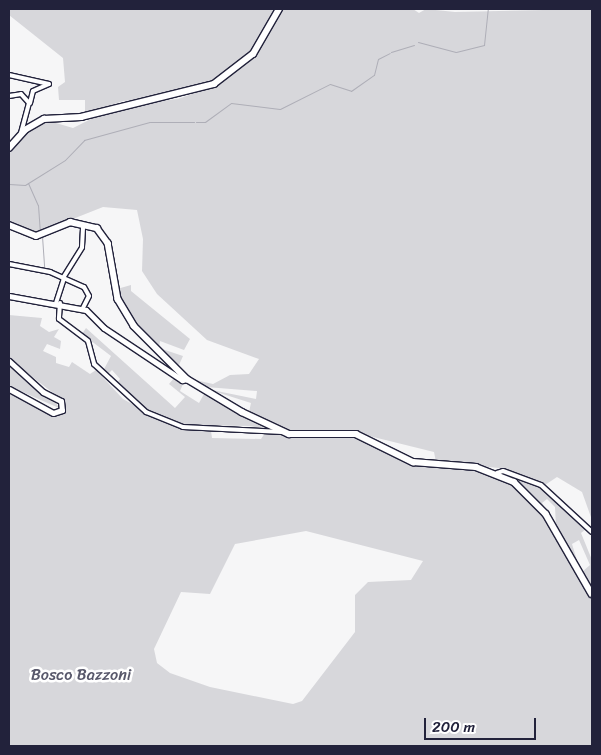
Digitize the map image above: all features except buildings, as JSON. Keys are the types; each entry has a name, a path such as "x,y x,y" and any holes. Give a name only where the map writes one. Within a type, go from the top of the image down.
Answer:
{"main road":[{"path":"9,148 20,134 44,119 81,117 214,84 254,54 279,9"},
{"path":"9,225 36,236 70,222 97,228 108,243 120,307 164,359 187,379 282,432 356,434 413,462 497,473 521,487 539,505 592,594"}],"street":[{"path":"9,75 48,84 33,91 20,134"},
{"path":"9,96 21,94 30,103"},
{"path":"97,228 80,227 82,247 63,279 58,303 59,319 87,340 94,364 146,412 183,427 282,432"},
{"path":"9,264 63,279 86,290 89,296 83,308"},
{"path":"9,296 83,308 104,328 182,380 187,379"},
{"path":"9,361 42,392 61,402 62,410 53,413 9,389"},
{"path":"497,473 502,471 541,485 592,532"}],"green space":[{"path":"9,9 276,9 254,49 211,83 164,97 123,101 85,114 85,100 59,100 58,87 65,82 63,58 9,15"},
{"path":"281,9 413,9 419,13 426,9 455,12 592,9 592,520 582,492 557,477 545,485 499,468 436,462 434,452 349,431 289,432 249,412 251,403 207,389 256,399 257,391 206,387 191,379 213,384 230,375 249,374 259,359 207,340 157,294 142,271 143,239 137,210 103,207 35,234 9,223 9,152 27,131 49,121 73,128 101,114 139,103 178,99 217,85 255,56"},
{"path":"131,285 131,291 190,339 184,350 160,341 159,348 183,356 179,365 161,353 123,307 117,289"},
{"name":"Bosco Bazzoni","path":"9,315 42,318 40,326 49,332 59,329 54,337 61,341 60,349 47,344 43,351 56,357 56,363 69,367 72,362 90,374 96,370 123,399 168,424 211,431 212,438 261,439 265,433 352,436 412,464 469,468 511,483 541,511 592,599 592,746 9,746 9,391 57,417 65,409 61,399 9,359","holes":["306,531 423,561 411,580 368,582 355,595 355,632 302,701 293,704 210,687 170,673 157,663 154,649 181,592 210,594 235,544"]},
{"path":"86,328 175,408 185,397 169,384 174,378 183,384 180,391 199,403 204,394 275,431 250,426 186,425 149,412 116,384 120,379 112,370 107,375 103,371 111,356 82,334"},
{"path":"9,363 55,401 59,408 9,386"},
{"path":"503,474 543,488 586,529 581,533 592,560 592,588 582,572 590,565 579,540 572,544 579,567 556,527 555,507 547,499 542,503 553,524 529,491"}],"waterway":[{"path":"418,42 456,52 484,45 488,9"},
{"path":"391,52 414,45"},
{"path":"196,122 205,122 231,103 280,109 330,84 351,91 374,75 378,59 390,53"},
{"path":"9,184 25,185 65,160 84,140 150,122 194,122"},
{"path":"28,183 38,205 40,231"},
{"path":"42,236 44,267"}]}
